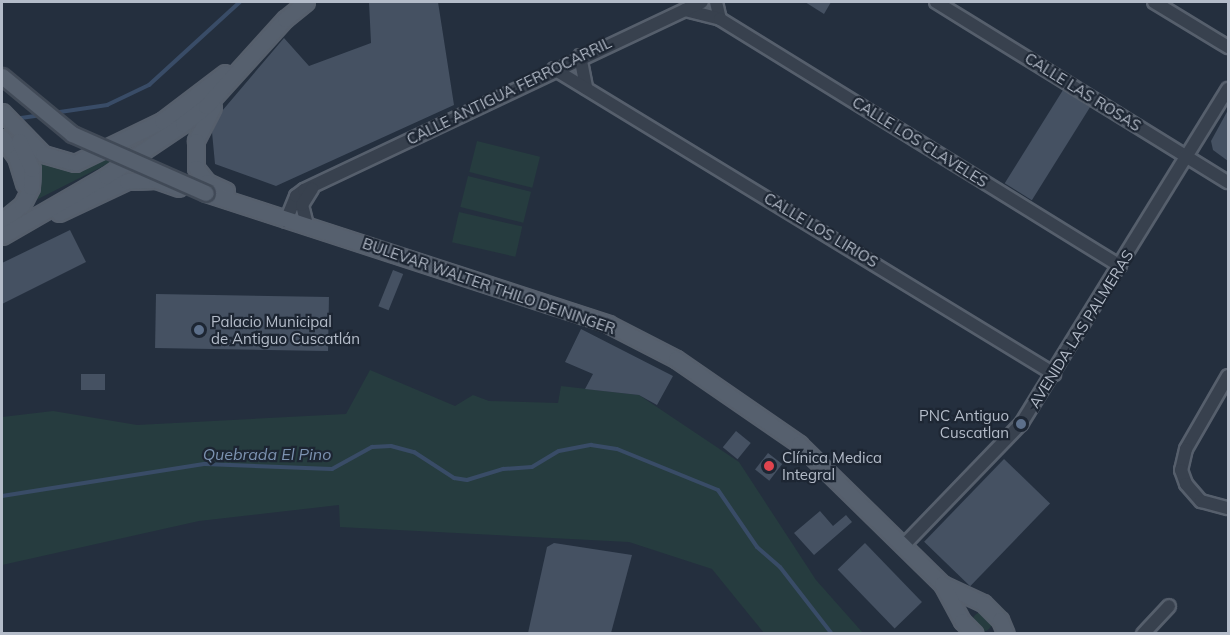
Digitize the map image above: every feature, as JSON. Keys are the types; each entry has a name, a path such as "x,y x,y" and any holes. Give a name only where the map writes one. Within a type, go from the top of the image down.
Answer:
{"main road":[{"path":"5,131 55,160 66,163 87,158 171,116 306,2"},
{"path":"2,238 106,176 183,124 206,106 285,19"},
{"path":"265,41 203,121 196,141 196,168 217,188 287,217 306,221 320,230"},
{"name":"BULEVAR WALTER THILO DEININGER","path":"2,76 72,134 206,193 287,217 320,230 608,324 676,359 799,444 942,584 962,621 975,633"},
{"path":"2,112 5,131 26,152 32,169 31,188 22,205 2,221"},
{"path":"2,238 127,181 139,179 168,183 308,237 346,238"},
{"path":"262,220 320,230"},
{"name":"BULEVAR WALTER THILO DEININGER","path":"942,584 983,603 1001,629"},
{"path":"962,621 970,609 983,603"}],"street":[{"name":"CALLE ANTIGUA FERROCARRIL","path":"287,217 296,196 317,184 580,56 702,2"},
{"path":"716,2 720,19"},
{"name":"CALLE LAS ROSAS","path":"936,2 1228,182"},
{"path":"1154,2 1228,47"},
{"name":"CALLE LOS CLAVELES","path":"685,10 720,19 1120,266"},
{"path":"580,56 586,88"},
{"name":"CALLE LOS LIRIOS","path":"554,69 1054,374"},
{"name":"AVENIDA LAS PALMERAS","path":"903,546 1021,424 1228,89"},
{"path":"306,221 302,205 317,184"},
{"path":"1228,376 1186,448 1181,470 1186,484 1201,501 1228,508"},
{"path":"1143,633 1169,606"}],"green space":[{"path":"157,134 141,147 34,201 39,180 33,153 52,163 121,148"},
{"path":"477,141 540,157 532,188 469,172"},
{"path":"468,176 531,192 523,223 460,207"},
{"path":"459,212 522,227 515,257 452,242"},
{"path":"370,370 455,406 473,395 489,401 558,403 561,386 639,395 739,462 816,580 863,633 764,633 712,569 629,542 340,527 339,505 199,521 2,565 2,417 53,411 137,425 346,414"},
{"path":"982,612 989,615 992,622 989,629 982,632 975,629 972,622 975,615"}],"building":[{"path":"369,2 438,2 454,105 276,186 215,164 212,132 222,111 284,38 309,66 371,43"},
{"path":"805,2 831,2 824,14"},
{"path":"1063,90 1090,107 1032,200 1005,183"},
{"path":"1228,110 1228,161 1213,150 1211,141"},
{"path":"70,230 86,262 2,304 2,263"},
{"path":"393,270 403,274 389,310 378,306"},
{"path":"156,294 329,297 328,351 155,348"},
{"path":"581,329 673,376 657,405 639,395 585,389 593,374 565,362"},
{"path":"81,374 105,374 105,390 81,390"},
{"path":"736,431 751,443 738,459 723,447"},
{"name":"Clínica Medica Integral","path":"768,453 782,464 769,481 755,470"},
{"path":"1004,459 1050,503 970,586 924,542"},
{"path":"820,511 833,526 846,515 852,522 814,555 794,533"},
{"path":"554,543 632,555 611,633 528,633 547,547"},
{"path":"865,543 922,602 895,628 838,569"}],"waterway":[{"path":"53,113 107,105 149,85 240,2"},
{"path":"14,119 42,115"},
{"name":"Quebrada El Pino","path":"2,496 205,464 332,469 372,447 391,446 414,452 454,478 467,480 503,469 532,467 559,451 591,445 617,449 718,490 757,547 780,567 832,634"}],"place":[{"name":"Palacio Municipal de Antiguo Cuscatlán","path":"199,330"},
{"name":"PNC Antiguo Cuscatlan","path":"1021,424"},
{"name":"Clínica Medica Integral","path":"769,466"}]}
